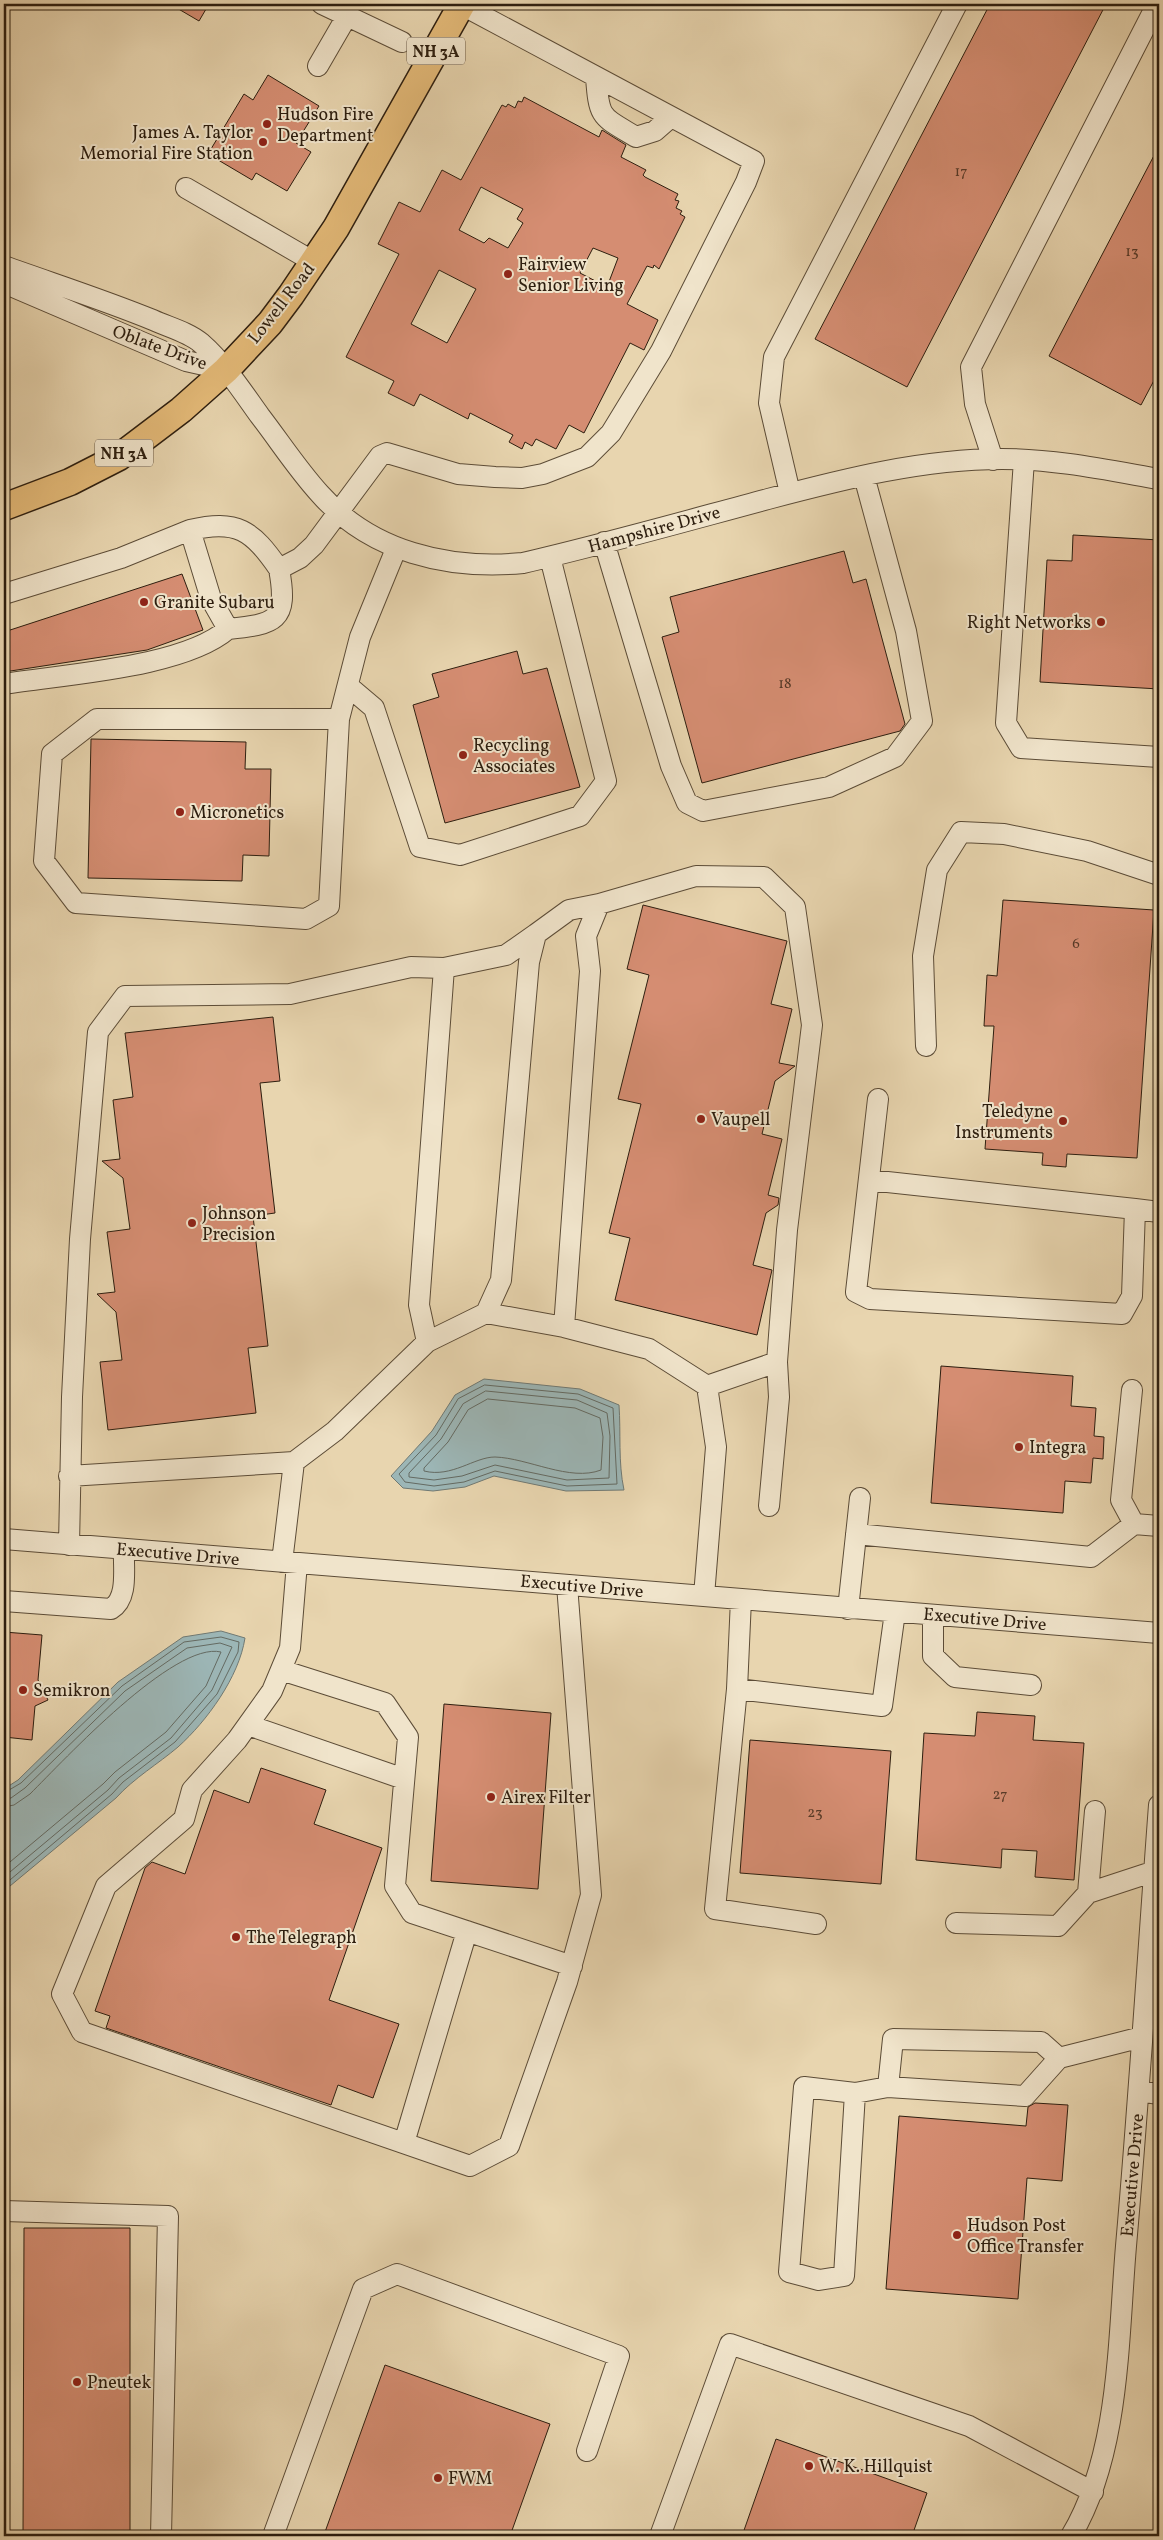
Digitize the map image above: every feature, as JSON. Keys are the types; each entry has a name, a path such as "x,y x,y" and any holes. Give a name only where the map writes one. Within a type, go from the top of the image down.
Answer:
{"main road":[{"name":"Lowell Road","path":"4,507 70,482 119,457 181,410 226,370 270,323 314,262 358,190 462,4"}],"street":[{"path":"322,4 402,42"},
{"path":"279,569 300,558 314,545 380,456 386,453 458,474 522,478 571,466 600,447 629,405 661,351 746,182 754,161 462,4"},
{"path":"790,493 770,403 774,357 957,4"},
{"path":"993,460 975,404 971,367 1157,4"},
{"path":"318,66 347,16"},
{"path":"596,77 598,106 605,119 636,137 655,132 671,117"},
{"path":"186,188 314,262"},
{"name":"Oblate Drive","path":"4,266 174,329 200,342 226,370"},
{"name":"Oblate Drive","path":"4,283 186,361 226,370"},
{"name":"Hampshire Drive","path":"226,370 299,469 320,495 338,512 356,526 396,549 444,561 475,565 523,563 550,557 790,493 922,465 993,460 1024,460 1159,479"},
{"path":"1024,460 1006,723 1021,748 1159,757"},
{"path":"604,542 671,766 687,804 702,811 829,787 894,757 922,721 906,631 864,476"},
{"path":"4,594 121,558 190,530 214,524 232,526 248,534 265,549 279,569 282,585 281,602 277,615 270,623 228,629 209,643 189,651 119,667 4,684"},
{"path":"190,530 211,599 228,629"},
{"path":"339,720 97,719 52,754 44,861 76,903 306,919 328,906 339,720 360,637 396,549"},
{"path":"348,686 374,708 420,846 460,855 580,816 606,781 550,557"},
{"path":"926,1046 923,956 932,899 937,870 961,832 1004,834 1087,850 1159,875"},
{"path":"69,1545 69,1476 80,1239 98,1032 125,996 290,994 411,967 444,968 506,955 569,910 600,904 696,876 764,877 795,907 812,1025 787,1230 777,1362 779,1397 769,1506"},
{"path":"564,1327 590,971 586,936 600,904"},
{"path":"486,1313 501,1280 529,962 536,934"},
{"path":"426,1342 419,1305 444,968"},
{"path":"878,1099 856,1292 870,1299 1122,1314 1132,1296 1135,1209"},
{"path":"869,1180 1159,1212"},
{"path":"69,1476 294,1462 335,1431 426,1342 486,1313 564,1327 649,1349 707,1386 716,1447 704,1596"},
{"path":"707,1386 777,1362"},
{"path":"1132,1390 1121,1500 1134,1524"},
{"path":"294,1462 289,1563 290,1648 272,1691 248,1725 192,1790 184,1819 106,1886 62,1994 82,2032 470,2166 509,2146 572,1966 591,1895 567,1585"},
{"path":"848,1609 860,1498"},
{"path":"856,1534 1091,1556 1134,1524 1159,1526"},
{"name":"Executive Drive","path":"4,1540 1159,1633"},
{"path":"4,1601 111,1609 118,1605 122,1596 124,1550"},
{"path":"741,1599 737,1689 715,1909 816,1924"},
{"path":"737,1689 882,1706 895,1612"},
{"path":"933,1615 933,1656 955,1677 1031,1685"},
{"path":"281,1670 385,1703 408,1738 395,1886 412,1913 572,1966"},
{"path":"248,1725 404,1779"},
{"path":"1088,1893 1095,1811"},
{"name":"Executive Drive","path":"1071,2536 1093,2492 1104,2454 1112,2410 1139,2091 1159,1817"},
{"path":"956,1923 1058,1926 1088,1893 1154,1871"},
{"path":"404,2143 467,1931"},
{"path":"854,2093 844,2276 819,2280 789,2272 804,2087 854,2093 888,2088 1025,2096 1059,2058 1142,2037"},
{"path":"888,2088 893,2040 1041,2042 1059,2058"},
{"path":"1139,2091 1159,2094"},
{"path":"4,2212 168,2216 161,2536"},
{"path":"272,2536 363,2289 397,2274 619,2356 587,2451"},
{"path":"660,2536 730,2344 969,2426 1093,2492"}],"water":[{"path":"484,1379 580,1389 619,1405 620,1458 624,1490 566,1491 494,1476 465,1487 433,1491 403,1488 391,1476 432,1431 455,1395"},
{"path":"221,1631 245,1638 242,1653 229,1683 200,1724 178,1747 130,1784 116,1798 4,1891 4,1789 18,1780 118,1682 183,1637"}],"building":[{"path":"170,4 209,4 199,21"},
{"path":"990,4 1106,4 907,387 815,339"},
{"name":"Hudson Fire Department","path":"268,75 319,106 296,143 311,152 287,191 256,173 252,180 208,154 244,94 253,100"},
{"name":"Fairview Senior Living","path":"524,97 599,137 602,130 626,145 621,157 646,170 643,175 645,177 678,194 675,200 679,201 676,208 682,211 680,214 685,217 659,269 654,265 653,268 647,266 627,304 658,320 644,350 630,343 584,433 569,425 556,449 536,439 532,446 525,442 522,449 509,442 513,435 470,413 468,419 420,394 414,406 388,393 394,381 346,357 399,254 378,244 399,202 420,212 442,170 461,180 502,105 506,107 508,104 515,108 518,101 522,102","holes":["481,187 523,209 517,219 523,223 508,248 489,238 484,243 459,230","593,248 618,258 607,287 580,273","439,270 476,289 447,343 411,324"]},
{"path":"1159,146 1159,371 1141,405 1049,356"},
{"name":"Right Networks","path":"1073,535 1159,540 1159,689 1040,682 1047,560 1072,561"},
{"path":"844,551 853,583 866,579 905,724 900,731 702,783 662,637 679,632 670,597"},
{"name":"Granite Subaru","path":"182,574 203,630 147,650 4,672 4,632"},
{"path":"517,651 523,674 547,668 580,787 445,823 413,705 439,697 432,674"},
{"name":"Micronetics","path":"91,739 246,742 245,769 271,769 269,856 243,855 242,881 88,878"},
{"path":"1003,900 1154,910 1137,1158 1067,1154 1066,1167 1042,1165 1043,1153 985,1149 994,1026 984,1026 987,975 997,976"},
{"name":"Vaupell","path":"643,905 787,941 771,1004 792,1009 779,1063 795,1066 775,1081 762,1134 782,1139 768,1195 779,1198 778,1205 766,1213 753,1265 772,1270 757,1335 615,1300 630,1238 609,1233 641,1104 618,1099 649,975 627,969"},
{"name":"Johnson Precision","path":"273,1017 280,1081 260,1083 275,1213 253,1216 268,1346 248,1348 256,1413 108,1430 100,1362 122,1360 116,1312 97,1294 115,1292 107,1232 130,1229 123,1178 102,1161 120,1159 113,1100 133,1097 125,1033"},
{"name":"Integra","path":"941,1366 1073,1376 1071,1406 1096,1408 1094,1436 1104,1437 1103,1459 1093,1458 1091,1483 1065,1481 1063,1513 931,1503"},
{"name":"Semikron","path":"4,1632 42,1635 38,1680 48,1700 35,1706 32,1740 4,1737"},
{"name":"Airex Filter","path":"444,1704 551,1713 538,1889 431,1881"},
{"path":"977,1712 1035,1716 1033,1740 1084,1743 1074,1880 1035,1877 1037,1851 1002,1849 1001,1868 916,1860 924,1733 975,1736"},
{"path":"750,1740 891,1751 881,1884 740,1873"},
{"name":"The Telegraph","path":"261,1768 326,1790 314,1824 382,1848 329,2000 399,2024 373,2098 338,2085 331,2105 106,2028 110,2016 95,2011 145,1868 152,1862 185,1874 214,1790 249,1803"},
{"name":"Hudson Post Office Transfer","path":"1035,2103 1068,2105 1062,2181 1027,2178 1018,2299 886,2289 899,2116 1026,2126 1028,2107"},
{"name":"Pneutek","path":"24,2228 130,2228 130,2536 23,2536"},
{"name":"FWM","path":"385,2365 550,2424 510,2536 337,2536 325,2532"},
{"name":"W. K. Hillquist","path":"776,2439 927,2493 912,2536 742,2536"}],"place":[{"name":"Hudson Fire Department","path":"267,124"},
{"name":"James A. Taylor Memorial Fire Station","path":"263,142"},
{"name":"Fairview Senior Living","path":"508,274"},
{"name":"Granite Subaru","path":"144,602"},
{"name":"Right Networks","path":"1101,622"},
{"name":"Recycling Associates","path":"463,755"},
{"name":"Micronetics","path":"180,812"},
{"name":"Vaupell","path":"701,1119"},
{"name":"Teledyne Instruments","path":"1063,1121"},
{"name":"Johnson Precision","path":"192,1223"},
{"name":"Integra","path":"1019,1447"},
{"name":"Semikron","path":"23,1690"},
{"name":"Airex Filter","path":"491,1797"},
{"name":"The Telegraph","path":"236,1937"},
{"name":"Hudson Post Office Transfer","path":"957,2235"},
{"name":"Pneutek","path":"77,2382"},
{"name":"W. K. Hillquist","path":"809,2466"},
{"name":"FWM","path":"438,2478"}]}
